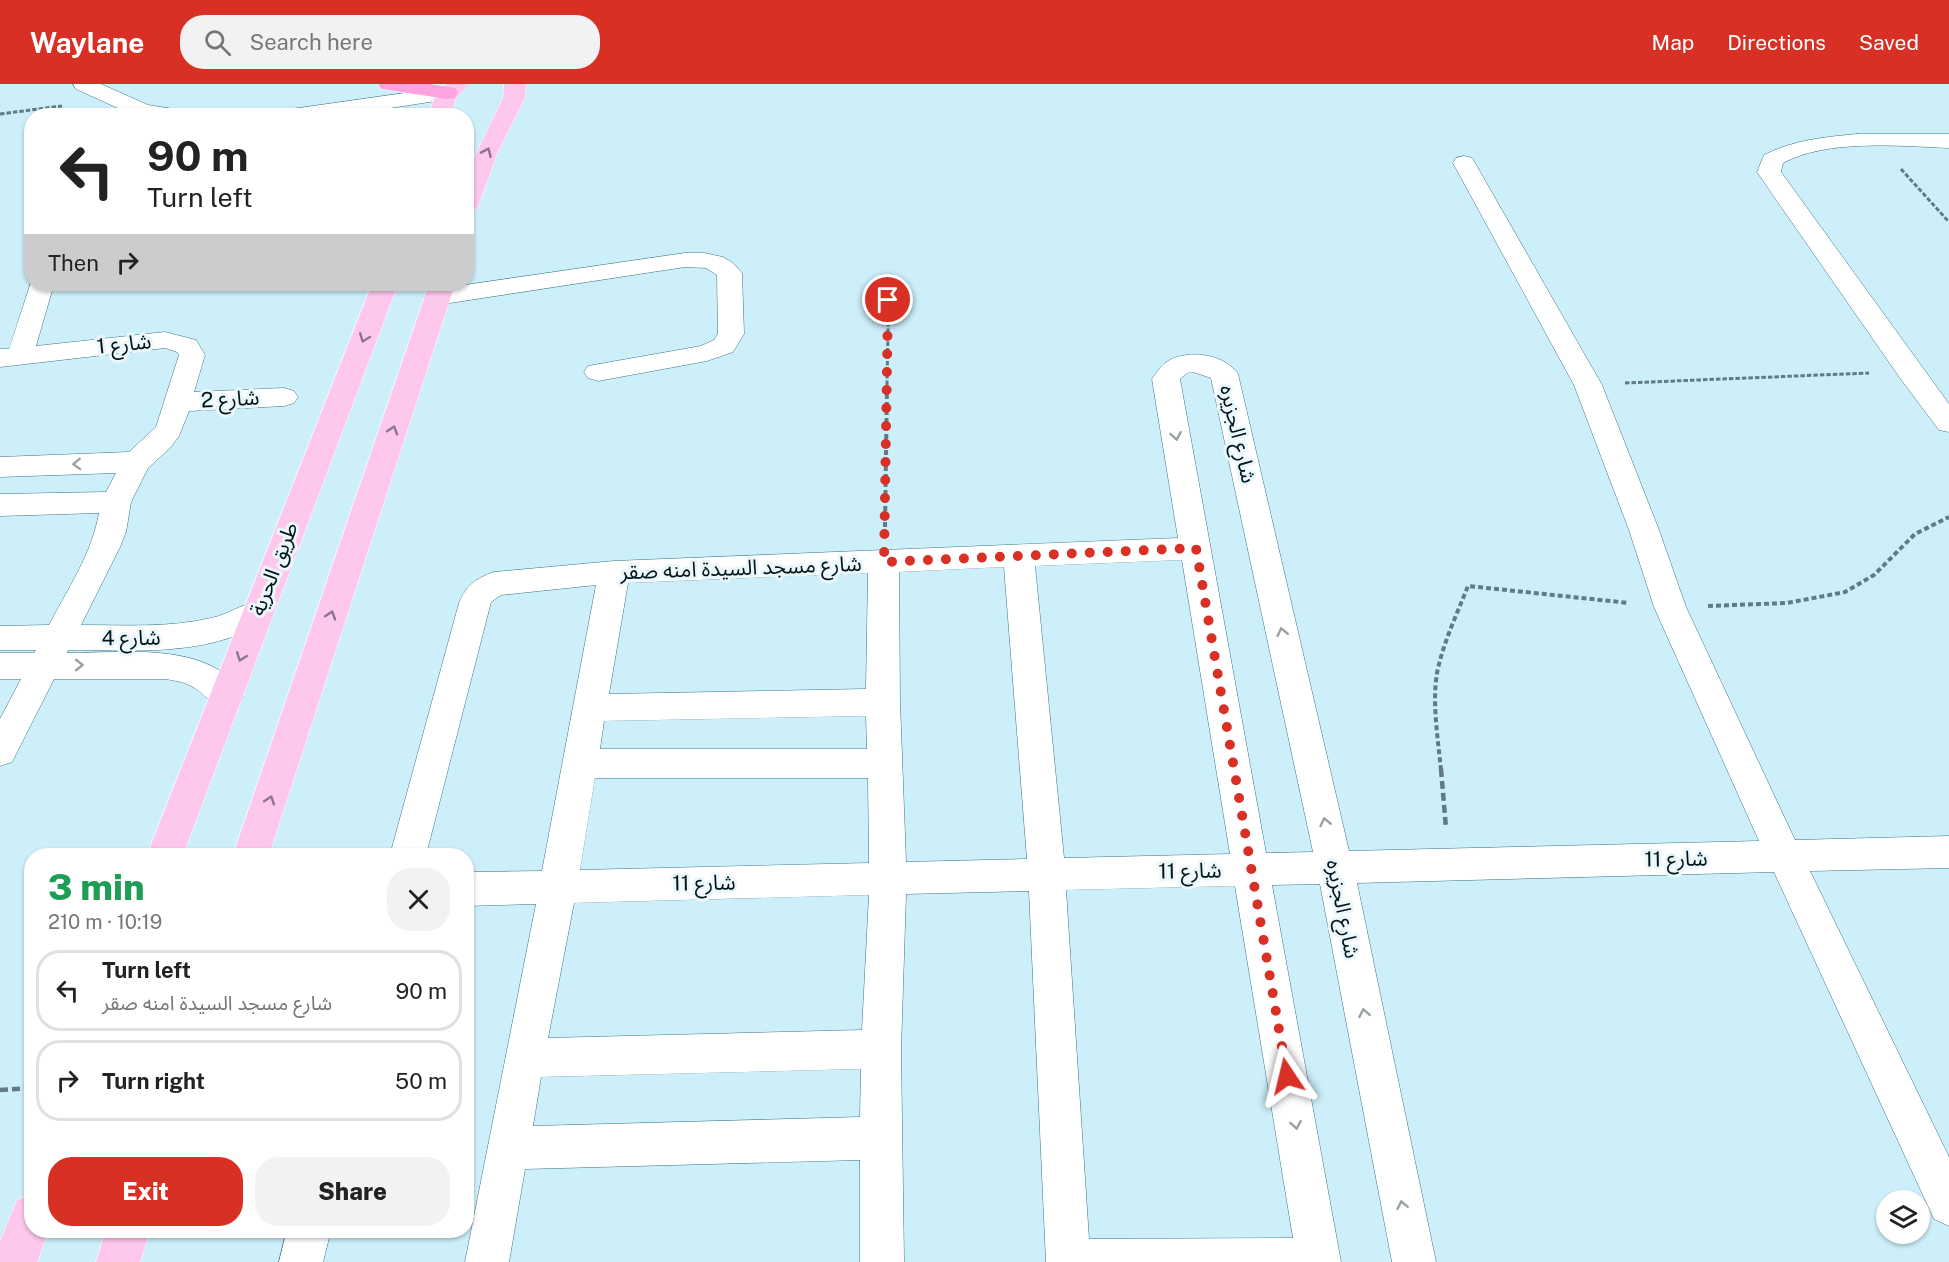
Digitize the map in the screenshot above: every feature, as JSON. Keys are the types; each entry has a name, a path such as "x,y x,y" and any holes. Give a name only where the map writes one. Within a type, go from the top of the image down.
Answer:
{"highway":[{"path":"389,84 453,89"}],"main road":[{"path":"441,108 453,89 471,84"},
{"path":"474,186 486,154 514,98 515,84"},
{"name":"طريق الحرية","path":"168,848 382,291"},
{"path":"253,848 439,291"},
{"path":"15,1262 24,1237"},
{"path":"118,1262 126,1238"}],"street":[{"path":"84,84 136,108"},
{"path":"337,108 354,97 363,84"},
{"path":"341,108 453,89"},
{"path":"102,108 113,99"},
{"path":"1949,141 1875,139 1791,149 1772,160 1769,172 1910,372 1949,423"},
{"path":"1464,163 1588,385 1644,530 1670,607 1785,857 1949,1203"},
{"path":"474,286 686,260 712,261 723,266 729,273 731,334 724,346 707,354 598,372"},
{"path":"10,356 38,291"},
{"name":"شارع 1","path":"10,356 165,340 181,343 187,346 192,356 177,402"},
{"name":"شارع الجزيره","path":"1319,1261 1166,379 1170,371 1178,366 1191,363 1215,367 1224,374 1335,868 1414,1262"},
{"name":"شارع 2","path":"177,402 284,397"},
{"path":"0,752 105,547 111,532 116,502 136,462 165,435 177,402"},
{"path":"0,467 136,462"},
{"path":"0,505 116,502"},
{"name":"شارع مسجد السيدة امنه صقر","path":"410,848 475,603 485,589 503,582 614,572 1196,548"},
{"path":"1018,557 1047,874 1068,1262 1319,1261"},
{"path":"882,1262 881,1049 888,879 883,702 884,562"},
{"path":"487,1262 558,887 614,572"},
{"name":"شارع 4","path":"0,666 51,652 180,637 219,629 257,613"},
{"name":"شارع 4","path":"0,638 51,652 186,669 216,684 226,696"},
{"path":"589,708 883,702"},
{"path":"580,764 885,763"},
{"name":"شارع 11","path":"474,889 1949,852"},
{"path":"524,1058 881,1049"},
{"path":"508,1148 883,1138"},
{"path":"301,1262 307,1238"}],"path":[{"path":"45,108 113,99"},
{"path":"0,114 24,111"},
{"path":"1875,139 1949,222"},
{"path":"884,562 889,276"},
{"path":"1588,385 1910,372"},
{"path":"1449,865 1436,713 1437,674 1447,640 1468,586 1670,607 1785,604 1834,594 1863,584 1907,540 1926,527 1949,517"},
{"path":"0,1090 24,1088"}],"route":[{"path":"888,300 884,562 1196,548 1287,1076"}]}
